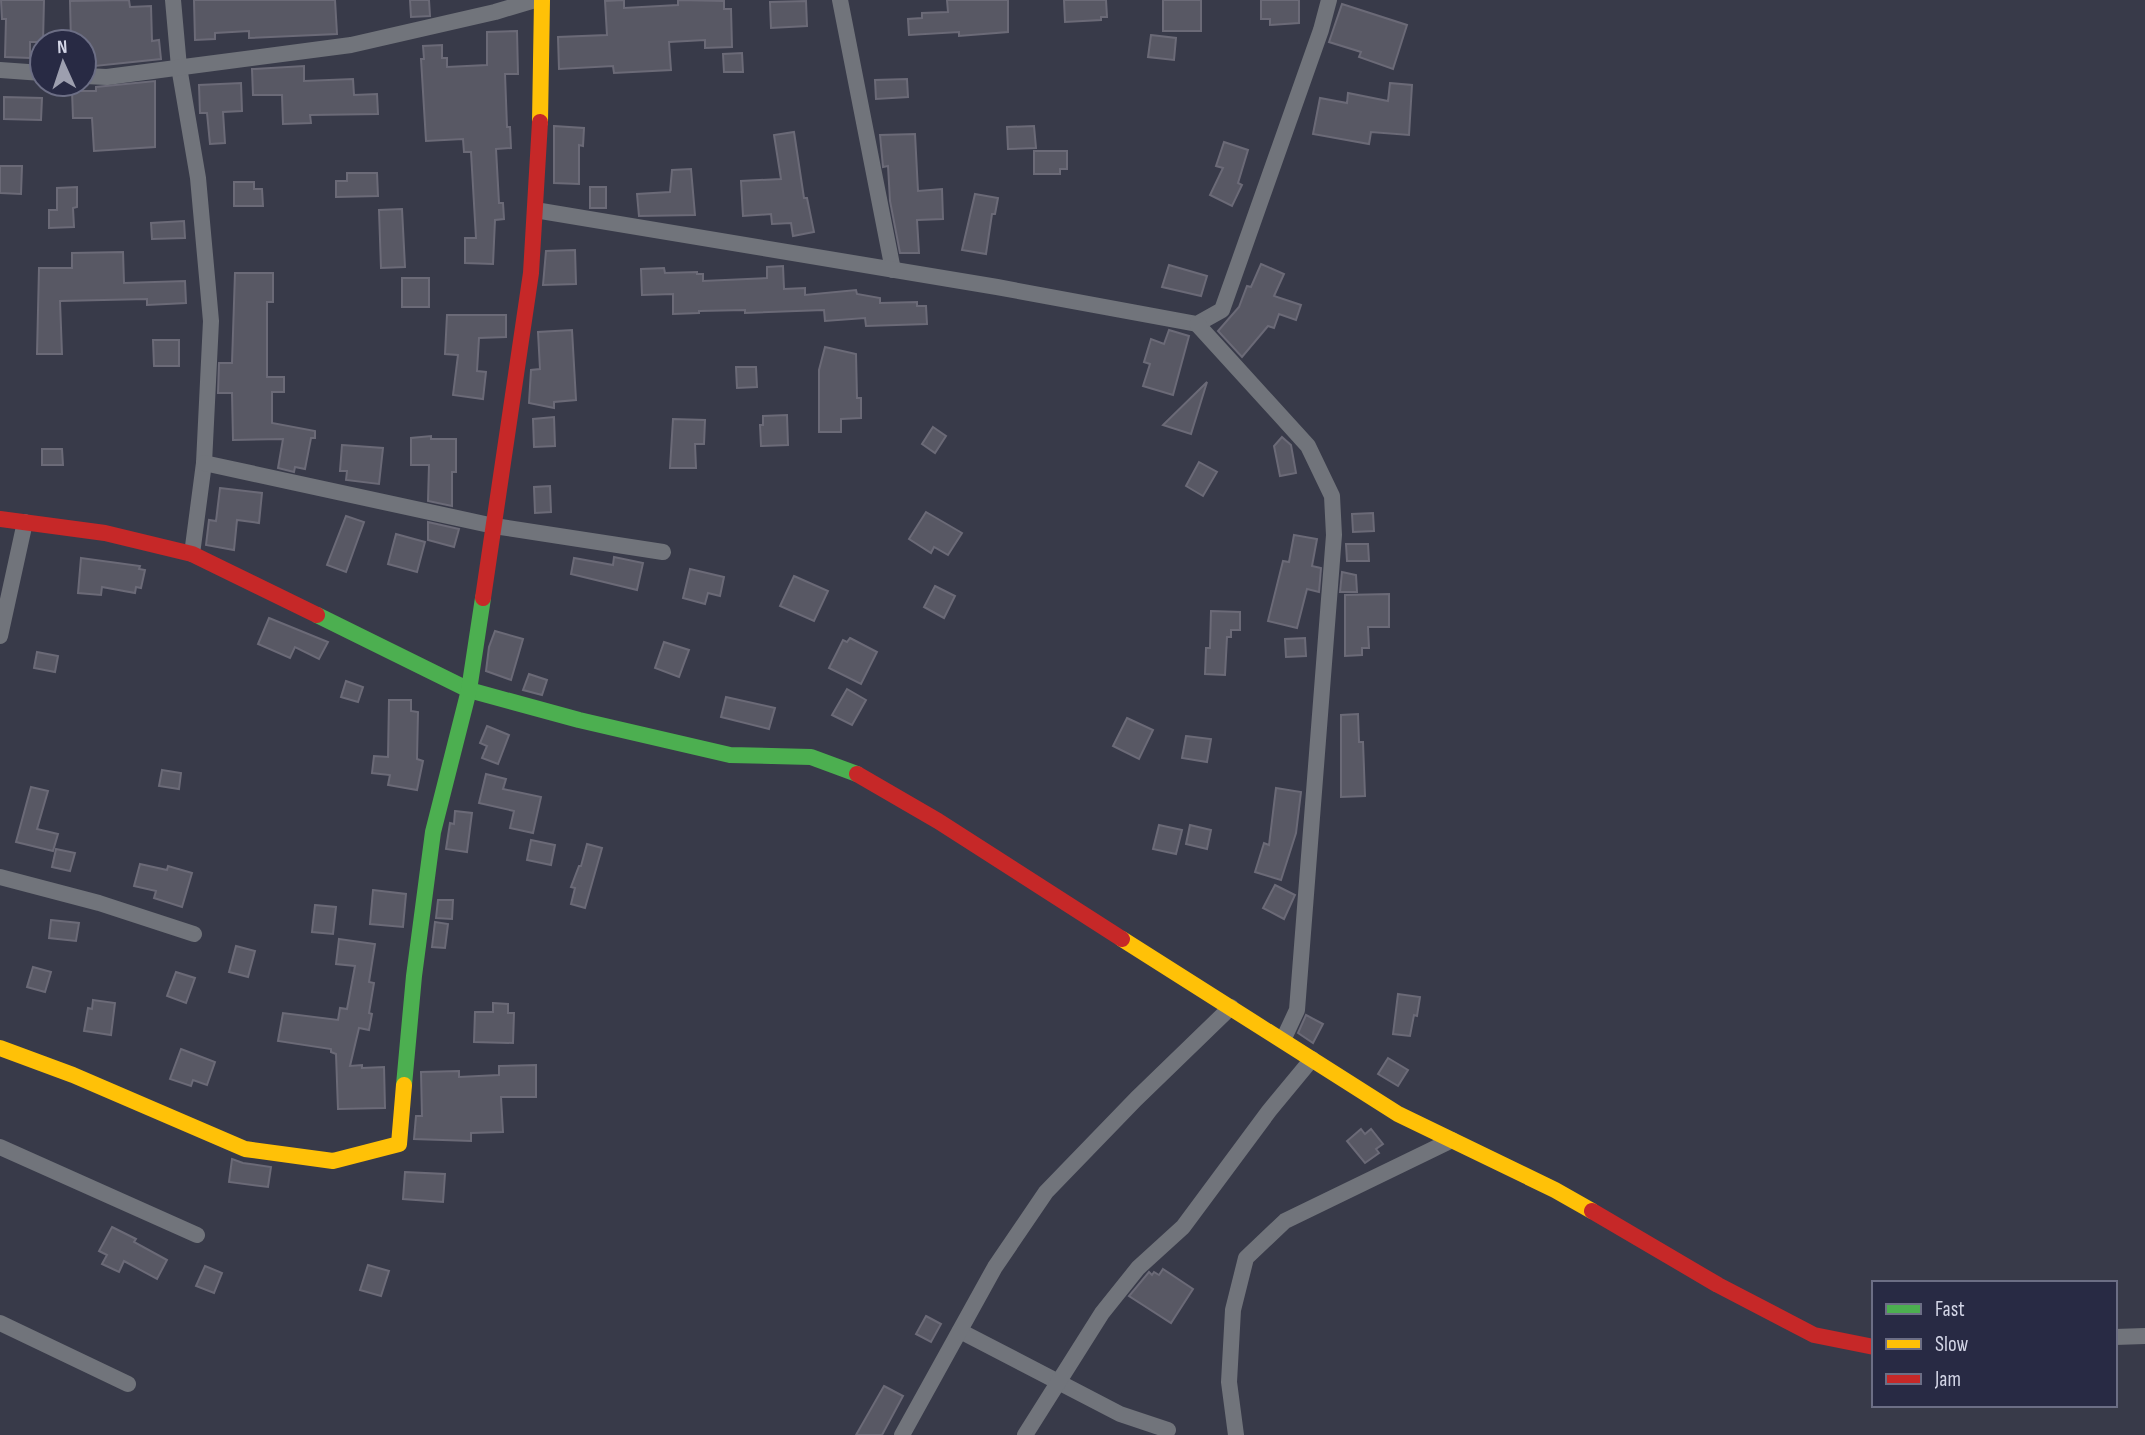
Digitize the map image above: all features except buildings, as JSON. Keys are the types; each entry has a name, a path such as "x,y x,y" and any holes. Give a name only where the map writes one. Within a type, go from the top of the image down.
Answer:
{"street":[{"path":"173,0 179,67 198,178 211,321 204,463 192,554"},
{"path":"98,77 351,45 495,12 535,0"},
{"path":"0,1048 74,1074 244,1149 332,1161 399,1144 414,976 433,832 469,690 531,273 540,138 542,0"},
{"path":"840,0 893,270"},
{"path":"1197,324 1222,310 1321,30 1329,0"},
{"path":"0,70 28,72"},
{"path":"535,210 1197,324 1308,446 1332,496 1333,549 1297,1010 1283,1040"},
{"path":"204,463 494,526 663,552"},
{"path":"0,519 105,533 192,554 469,690 579,720 730,755 811,757 858,774 938,821 1398,1114 1555,1189 1718,1285 1814,1335 1872,1347"},
{"path":"0,636 25,522"},
{"path":"0,877 99,903 194,933"},
{"path":"902,1435 995,1267 1046,1192 1136,1099 1231,1007"},
{"path":"1025,1435 1102,1313 1138,1268 1183,1227 1269,1111 1312,1059"},
{"path":"1236,1435 1229,1382 1233,1310 1246,1258 1285,1221 1452,1140"},
{"path":"0,1147 197,1235"},
{"path":"0,1323 128,1384"},
{"path":"960,1331 1120,1413 1168,1430"},
{"path":"2117,1337 2145,1336"}],"traffic: fast":[{"path":"404,1085 414,976 433,832 469,690 483,598"},
{"path":"317,615 469,690 579,720 730,755 811,757 857,774"}],"traffic: slow":[{"path":"540,122 542,0"},
{"path":"1122,939 1398,1114 1555,1190 1592,1211"},
{"path":"0,1048 73,1075 245,1149 333,1161 399,1144 404,1085"}],"traffic: jam":[{"path":"483,598 531,273 540,122"},
{"path":"0,519 105,533 192,554 317,615"},
{"path":"857,774 938,821 1122,939"},
{"path":"1592,1211 1718,1285 1814,1335 1872,1347"}]}
